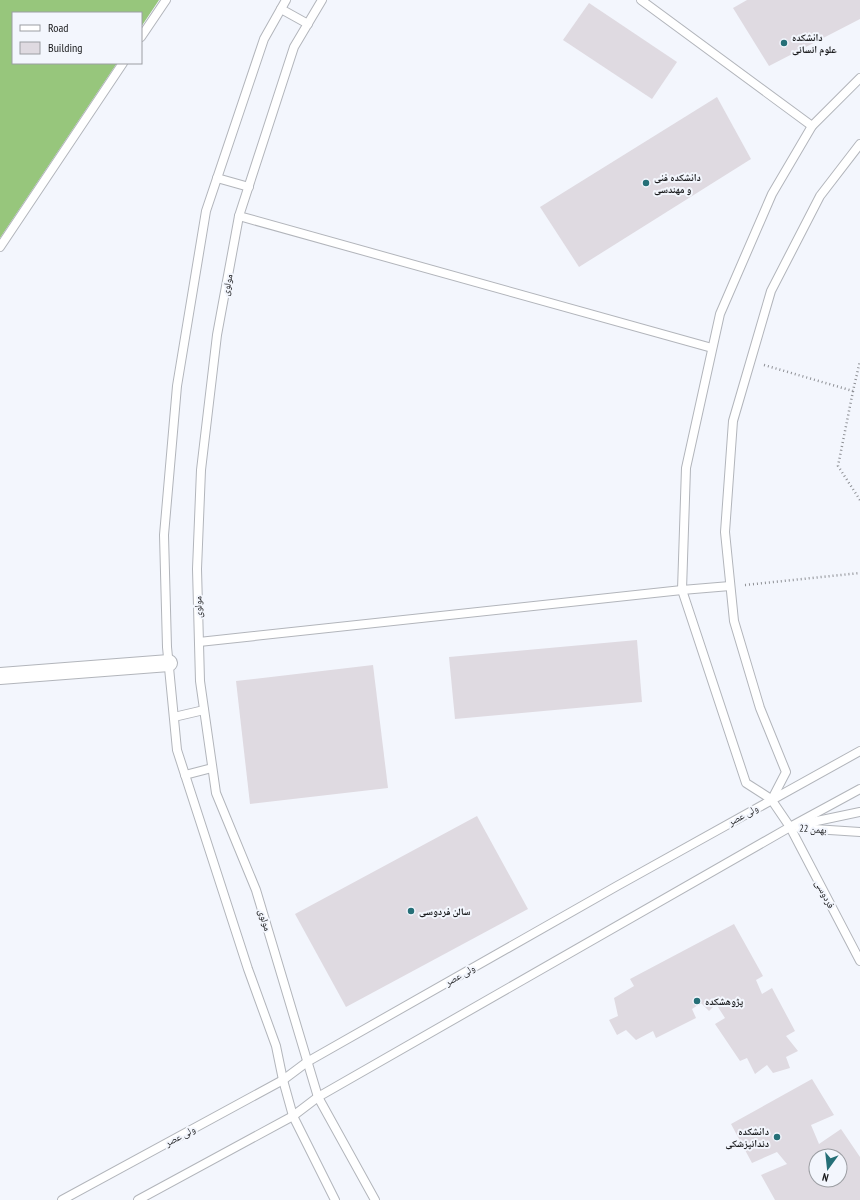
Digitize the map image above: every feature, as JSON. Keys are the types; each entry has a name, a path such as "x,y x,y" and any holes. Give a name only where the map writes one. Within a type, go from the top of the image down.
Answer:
{"street":[{"path":"0,676 169,663"}],"lane":[{"path":"142,36 166,0"},
{"path":"286,0 264,39 206,211 177,386 164,535 169,663 177,750 248,969 276,1046 283,1080 293,1116 335,1200"},
{"name":"مولوی","path":"322,0 294,47 249,187 240,216 217,335 201,470 197,569 200,681 216,793 256,890 318,1097 375,1200"},
{"path":"641,0 812,126"},
{"path":"281,9 308,24"},
{"path":"0,247 122,64"},
{"path":"860,78 812,126 772,194 720,314 686,468 682,590 746,783 771,799 786,772 758,701 734,621 724,532 733,421 771,291 820,196 860,144"},
{"path":"217,178 249,187"},
{"path":"240,216 712,348"},
{"path":"199,642 730,586"},
{"path":"174,717 204,710"},
{"name":"ولی عصر","path":"62,1200 283,1080 307,1062 860,750"},
{"path":"185,775 212,768"},
{"path":"138,1200 293,1116 318,1097 790,827 860,789"},
{"name":"فردوسی","path":"771,799 790,827 860,961"},
{"name":"22 بهمن","path":"790,827 860,812"},
{"name":"22 بهمن","path":"790,827 860,832"}],"path":[{"path":"860,361 838,466 860,500"},
{"path":"750,362 854,390"},
{"path":"730,586 860,573"}],"green space":[{"path":"0,0 159,0 142,26 142,12 12,12 12,64 116,64 0,238"}],"building":[{"name":"دانشکده علوم انسانی","path":"747,0 860,0 860,19 769,66 733,8"},
{"path":"589,3 677,62 652,99 563,40"},
{"name":"دانشکده فنی و مهندسی","path":"717,97 751,159 579,267 540,207"},
{"path":"637,640 642,702 455,719 449,657"},
{"path":"373,665 388,788 250,804 236,681"},
{"name":"سالن فردوسی","path":"477,816 528,909 346,1007 295,914"},
{"name":"پژوهشکده","path":"734,924 763,976 756,980 762,994 772,988 795,1031 786,1036 798,1051 786,1057 790,1068 773,1073 767,1065 755,1074 747,1058 740,1061 715,1024 725,1018 716,1004 709,1011 701,1003 692,1009 696,1018 656,1038 653,1031 636,1040 626,1030 617,1035 609,1020 618,1016 614,998 634,986 630,979"},
{"name":"دانشکده دندانپزشکی","path":"812,1079 834,1115 811,1125 819,1144 841,1129 860,1157 860,1200 775,1200 761,1175 787,1164 777,1152 752,1163 731,1124"}],"place":[{"name":"دانشکده علوم انسانی","path":"784,43"},
{"name":"دانشکده فنی و مهندسی","path":"646,183"},
{"name":"سالن فردوسی","path":"411,911"},
{"name":"پژوهشکده","path":"697,1001"},
{"name":"دانشکده دندانپزشکی","path":"777,1137"}]}
